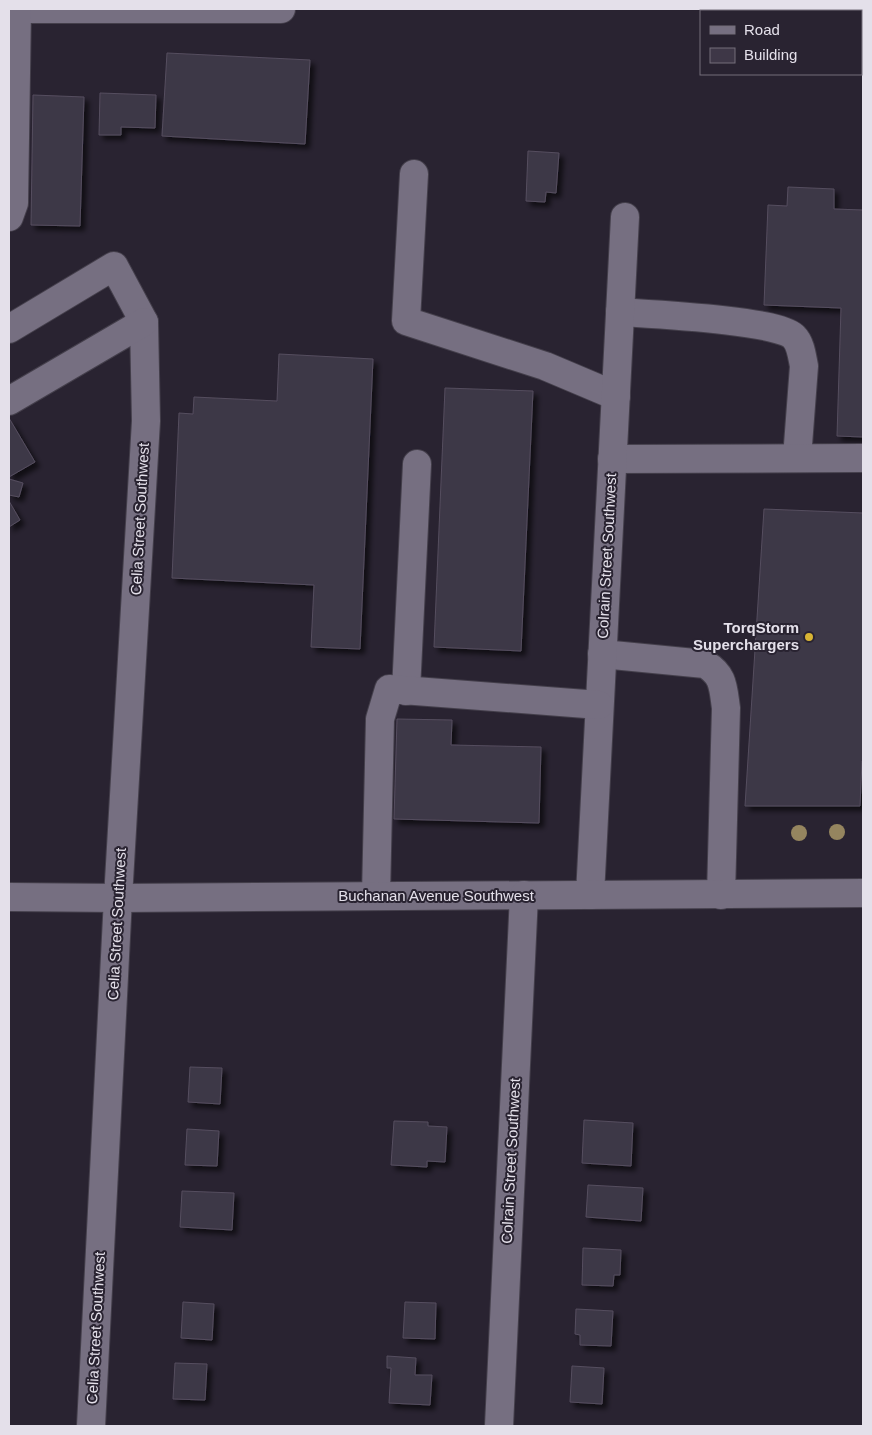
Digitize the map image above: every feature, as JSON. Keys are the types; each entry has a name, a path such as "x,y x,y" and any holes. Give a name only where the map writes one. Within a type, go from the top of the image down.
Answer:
{"street":[{"path":"9,9 281,9"},
{"path":"9,217 14,203 17,9"},
{"path":"414,174 406,321 545,366 616,396"},
{"name":"Colrain Street Southwest","path":"590,895 625,217"},
{"path":"9,329 114,266 144,322 9,401"},
{"path":"620,312 705,318 748,324 784,330 794,337 801,352 804,366 797,458"},
{"name":"Celia Street Southwest","path":"91,1426 118,898 146,421 144,322"},
{"path":"612,459 863,458"},
{"path":"376,896 380,719 398,690 417,464"},
{"path":"602,654 705,664 715,670 723,685 726,708 721,895"},
{"path":"398,690 599,706"},
{"name":"Buchanan Avenue Southwest","path":"9,897 118,898 863,893"},
{"name":"Colrain Street Southwest","path":"498,1426 524,895"}],"building":[{"path":"167,53 310,60 305,144 162,136"},
{"path":"100,93 156,95 155,128 121,127 121,135 99,135"},
{"path":"33,95 84,97 80,226 31,225"},
{"path":"528,151 559,153 556,193 546,192 545,202 526,201"},
{"path":"788,187 834,189 834,209 863,210 863,437 837,436 841,308 764,305 768,205 787,206"},
{"path":"279,354 373,359 360,649 311,647 314,585 172,578 179,413 193,414 194,397 277,401"},
{"path":"445,388 533,391 521,651 434,647"},
{"path":"9,418 35,462 9,477"},
{"path":"9,479 23,483 19,497 9,495"},
{"path":"9,501 20,520 9,527"},
{"name":"TorqStorm Superchargers","path":"764,509 863,513 863,761 860,806 745,806"},
{"path":"397,719 452,720 451,745 541,747 539,823 394,819"},
{"path":"190,1067 222,1068 220,1104 188,1102"},
{"path":"584,1120 633,1123 631,1166 582,1163"},
{"path":"394,1121 428,1122 428,1126 447,1127 445,1162 427,1161 427,1167 391,1165"},
{"path":"187,1129 219,1131 217,1166 185,1165"},
{"path":"588,1185 643,1188 641,1221 586,1217"},
{"path":"182,1191 234,1193 232,1230 180,1227"},
{"path":"583,1248 621,1250 620,1275 614,1275 613,1286 582,1285"},
{"path":"183,1302 214,1304 212,1340 181,1338"},
{"path":"405,1302 436,1303 435,1339 403,1338"},
{"path":"576,1309 613,1311 611,1346 580,1345 580,1335 575,1334"},
{"path":"387,1356 416,1358 415,1375 432,1375 430,1405 389,1403 391,1368 387,1368"},
{"path":"175,1363 207,1364 205,1400 173,1399"},
{"path":"572,1366 604,1368 602,1404 570,1402"}],"place":[{"name":"TorqStorm Superchargers","path":"809,637"}]}
